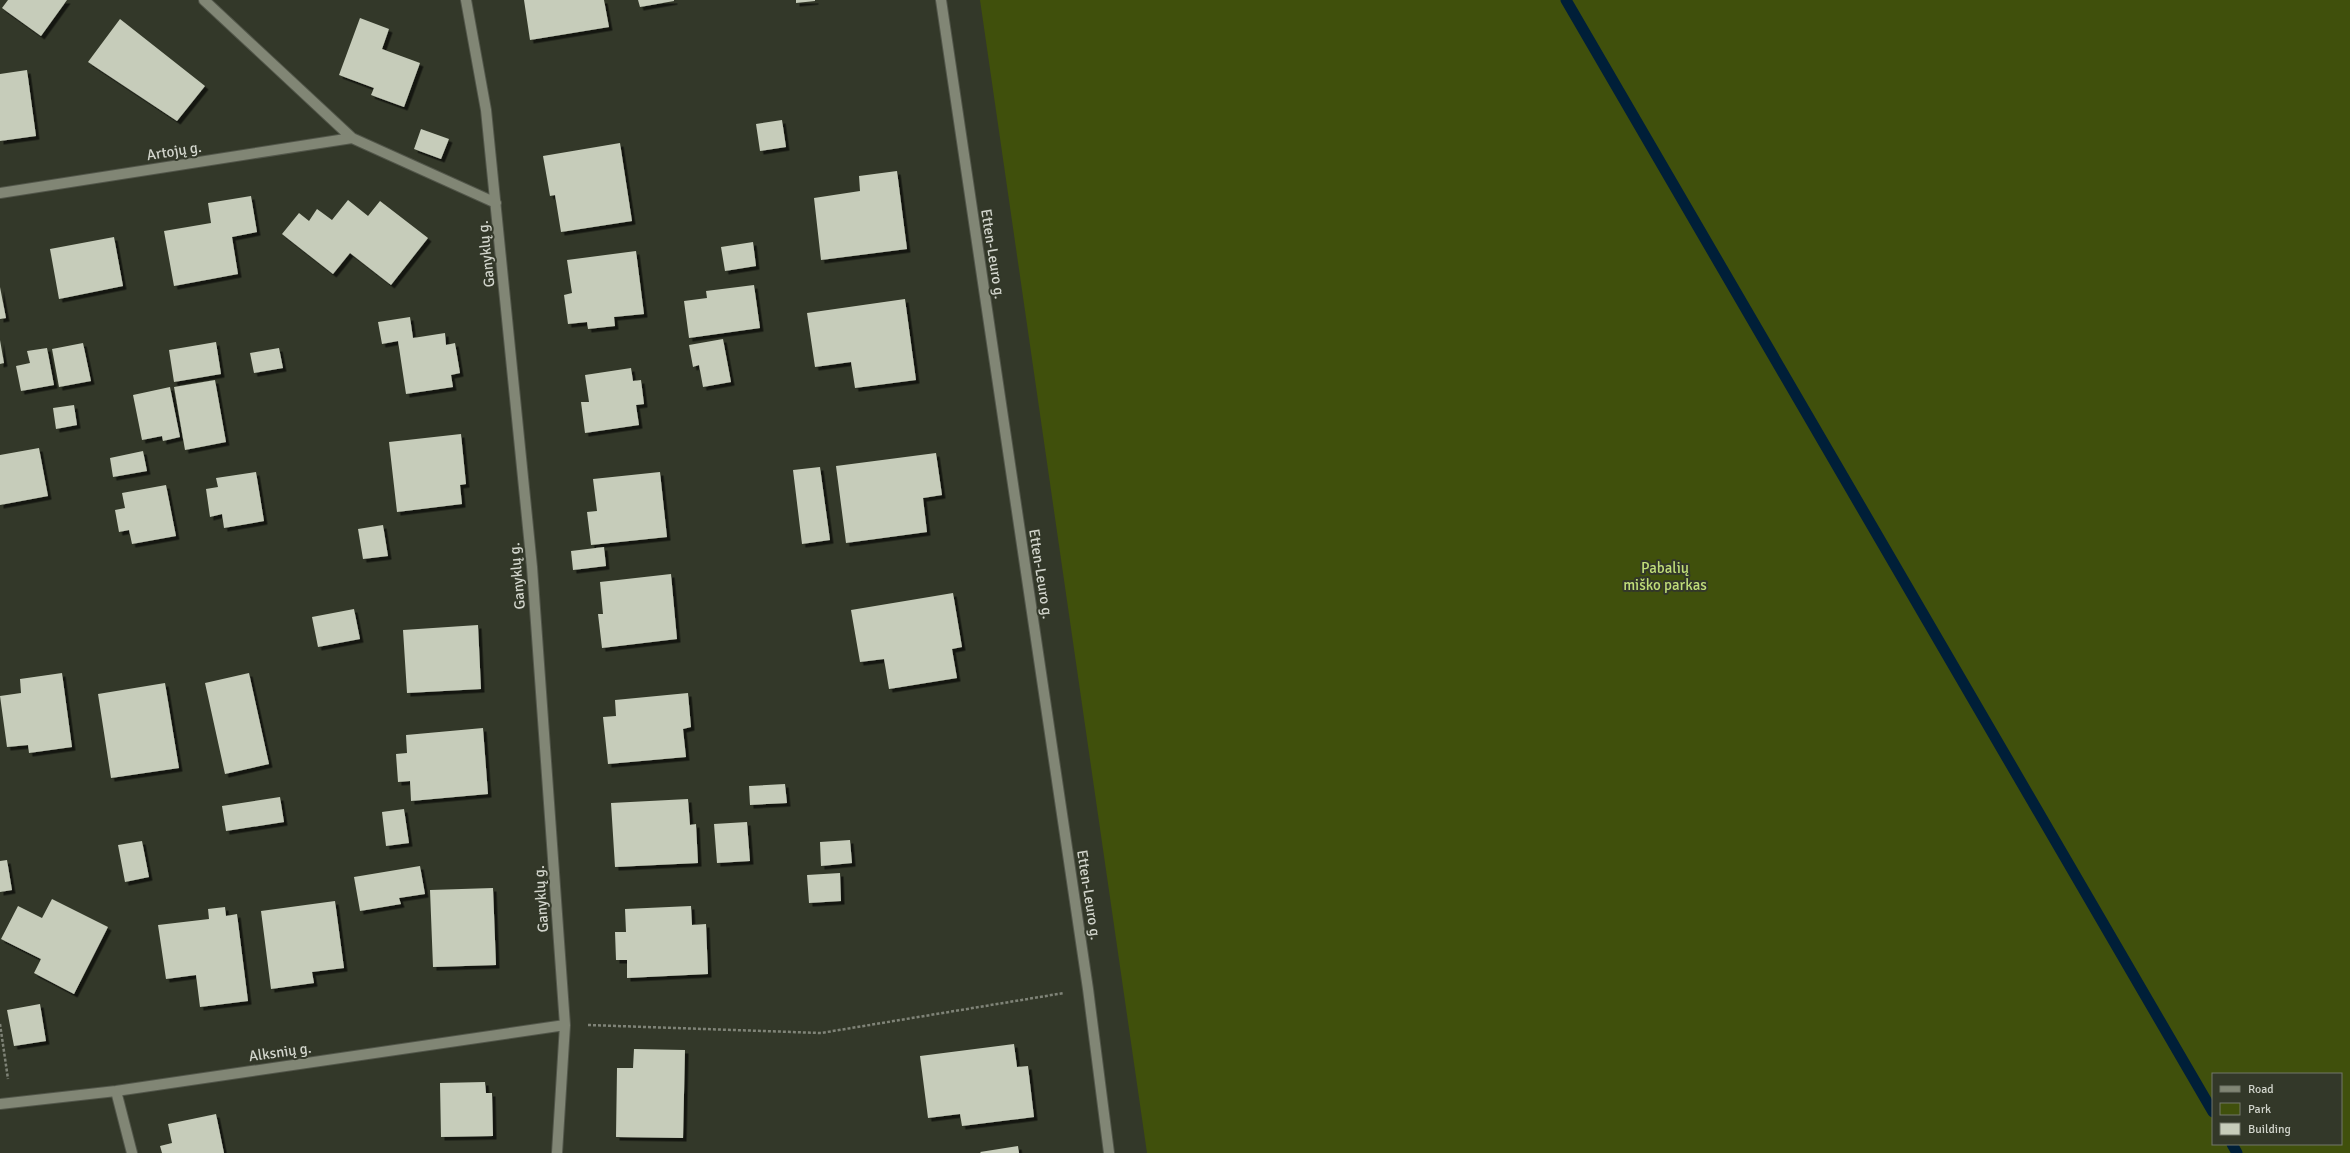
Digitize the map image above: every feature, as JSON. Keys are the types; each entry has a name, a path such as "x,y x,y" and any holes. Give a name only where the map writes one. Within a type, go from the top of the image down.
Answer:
{"street":[{"path":"204,0 352,138 496,203"},
{"name":"Ganyklų g.","path":"466,0 486,110 532,567 565,1025 558,1153"},
{"name":"Etten-Leuro g.","path":"941,0 1088,989 1109,1153"},
{"name":"Artojų g.","path":"0,193 352,138"},
{"name":"Alksnių g.","path":"0,1104 116,1091 565,1025"},
{"path":"116,1091 132,1153"}],"path":[{"path":"565,1025 821,1033 1088,989"},
{"path":"0,1024 11,1103"}],"green space":[{"name":"Pabalių miško parkas","path":"980,0 2350,0 2350,1153 1147,1153"}],"building":[{"path":"8,0 67,0 41,36 2,8"},
{"path":"524,0 604,0 609,27 530,40"},
{"path":"638,0 674,0 674,1 640,7"},
{"path":"796,0 815,0 815,1 796,3"},
{"path":"360,18 389,29 382,49 420,63 404,107 371,95 374,88 339,75"},
{"path":"120,19 205,86 177,121 88,62"},
{"path":"27,70 36,136 0,141 0,74"},
{"path":"782,120 786,147 760,151 756,124"},
{"path":"421,129 449,139 441,159 414,149"},
{"path":"620,143 632,221 561,232 555,195 550,196 543,156"},
{"path":"897,171 907,249 821,260 814,198 860,191 859,176"},
{"path":"251,196 257,232 232,237 238,274 174,286 164,231 211,223 208,203"},
{"path":"348,200 368,216 380,201 428,238 391,285 350,253 333,274 282,234 299,213 309,221 317,209 332,220"},
{"path":"114,237 123,286 59,299 50,249"},
{"path":"753,242 756,266 725,271 721,247"},
{"path":"636,251 644,314 614,317 615,326 588,329 587,322 568,324 564,295 572,293 567,260"},
{"path":"754,285 760,328 689,338 684,301 707,298 706,291"},
{"path":"0,287 6,318 0,319"},
{"path":"905,299 916,380 855,388 851,362 815,367 807,313"},
{"path":"410,317 413,338 445,333 446,345 455,343 460,373 451,375 453,387 406,394 398,341 382,344 378,322"},
{"path":"723,339 731,382 703,387 699,365 693,367 689,345"},
{"path":"0,340 4,363 0,364"},
{"path":"216,342 221,374 174,382 169,350"},
{"path":"83,343 91,381 59,387 52,349"},
{"path":"47,348 54,385 21,391 16,366 30,363 27,351"},
{"path":"279,348 283,368 254,373 250,353"},
{"path":"631,368 633,381 641,380 644,404 636,405 639,425 585,433 581,402 589,402 585,375"},
{"path":"215,380 226,442 185,450 174,387"},
{"path":"170,387 180,437 163,441 162,436 142,440 133,395"},
{"path":"74,405 77,425 56,429 53,408"},
{"path":"461,434 466,484 460,485 462,504 397,512 389,442"},
{"path":"39,448 48,496 0,505 0,455"},
{"path":"143,451 147,471 113,477 110,458"},
{"path":"936,453 942,495 923,498 927,532 846,543 836,466"},
{"path":"820,467 830,540 802,544 793,470"},
{"path":"256,472 264,521 224,528 222,514 210,517 206,489 218,487 216,478"},
{"path":"660,472 667,537 591,545 587,512 597,511 593,479"},
{"path":"166,485 176,536 132,544 129,530 119,532 115,510 125,508 122,493"},
{"path":"383,525 388,556 363,559 358,529"},
{"path":"604,547 606,566 573,570 571,551"},
{"path":"671,574 677,639 602,648 598,614 603,614 600,582"},
{"path":"953,593 962,647 952,649 957,678 889,689 884,659 860,662 851,610"},
{"path":"354,609 360,639 318,647 312,617"},
{"path":"478,625 481,689 407,693 403,630"},
{"path":"62,673 72,747 29,753 28,745 7,747 0,696 21,693 20,679"},
{"path":"249,673 269,764 225,774 205,683"},
{"path":"165,683 179,768 111,778 98,694"},
{"path":"688,693 691,727 683,729 686,757 608,764 603,717 616,716 615,700"},
{"path":"483,728 488,794 411,801 410,781 398,782 396,754 407,753 406,735"},
{"path":"785,784 787,803 750,805 749,786"},
{"path":"280,797 284,822 226,831 222,806"},
{"path":"688,799 690,825 696,824 698,863 615,867 611,803"},
{"path":"404,809 409,843 386,846 382,812"},
{"path":"747,822 750,861 717,863 714,824"},
{"path":"850,840 852,863 821,866 820,842"},
{"path":"142,841 149,877 125,882 118,845"},
{"path":"7,860 12,890 0,892 0,861"},
{"path":"420,866 425,894 399,898 401,904 360,911 354,877"},
{"path":"840,873 841,901 809,903 807,875"},
{"path":"493,888 496,965 433,967 430,890"},
{"path":"52,899 108,927 74,994 34,973 41,959 1,939 18,906 42,918"},
{"path":"335,901 344,968 312,972 314,983 271,989 261,911"},
{"path":"691,906 692,925 706,924 708,974 627,978 627,960 616,960 615,932 626,932 625,909"},
{"path":"225,907 226,916 237,914 248,1001 200,1007 196,975 166,979 158,925 209,919 208,909"},
{"path":"40,1004 46,1041 14,1046 7,1010"},
{"path":"1014,1044 1017,1067 1028,1066 1034,1117 962,1126 960,1114 928,1118 920,1056"},
{"path":"634,1049 685,1050 683,1138 616,1137 617,1068 633,1068"},
{"path":"485,1082 486,1093 492,1093 493,1136 441,1137 440,1083"},
{"path":"216,1114 224,1153 162,1153 160,1146 172,1143 168,1124"},
{"path":"1018,1146 1019,1153 980,1152"}],"waterway":[{"path":"1566,0 2212,1110"},
{"path":"2233,1145 2237,1153"}]}
